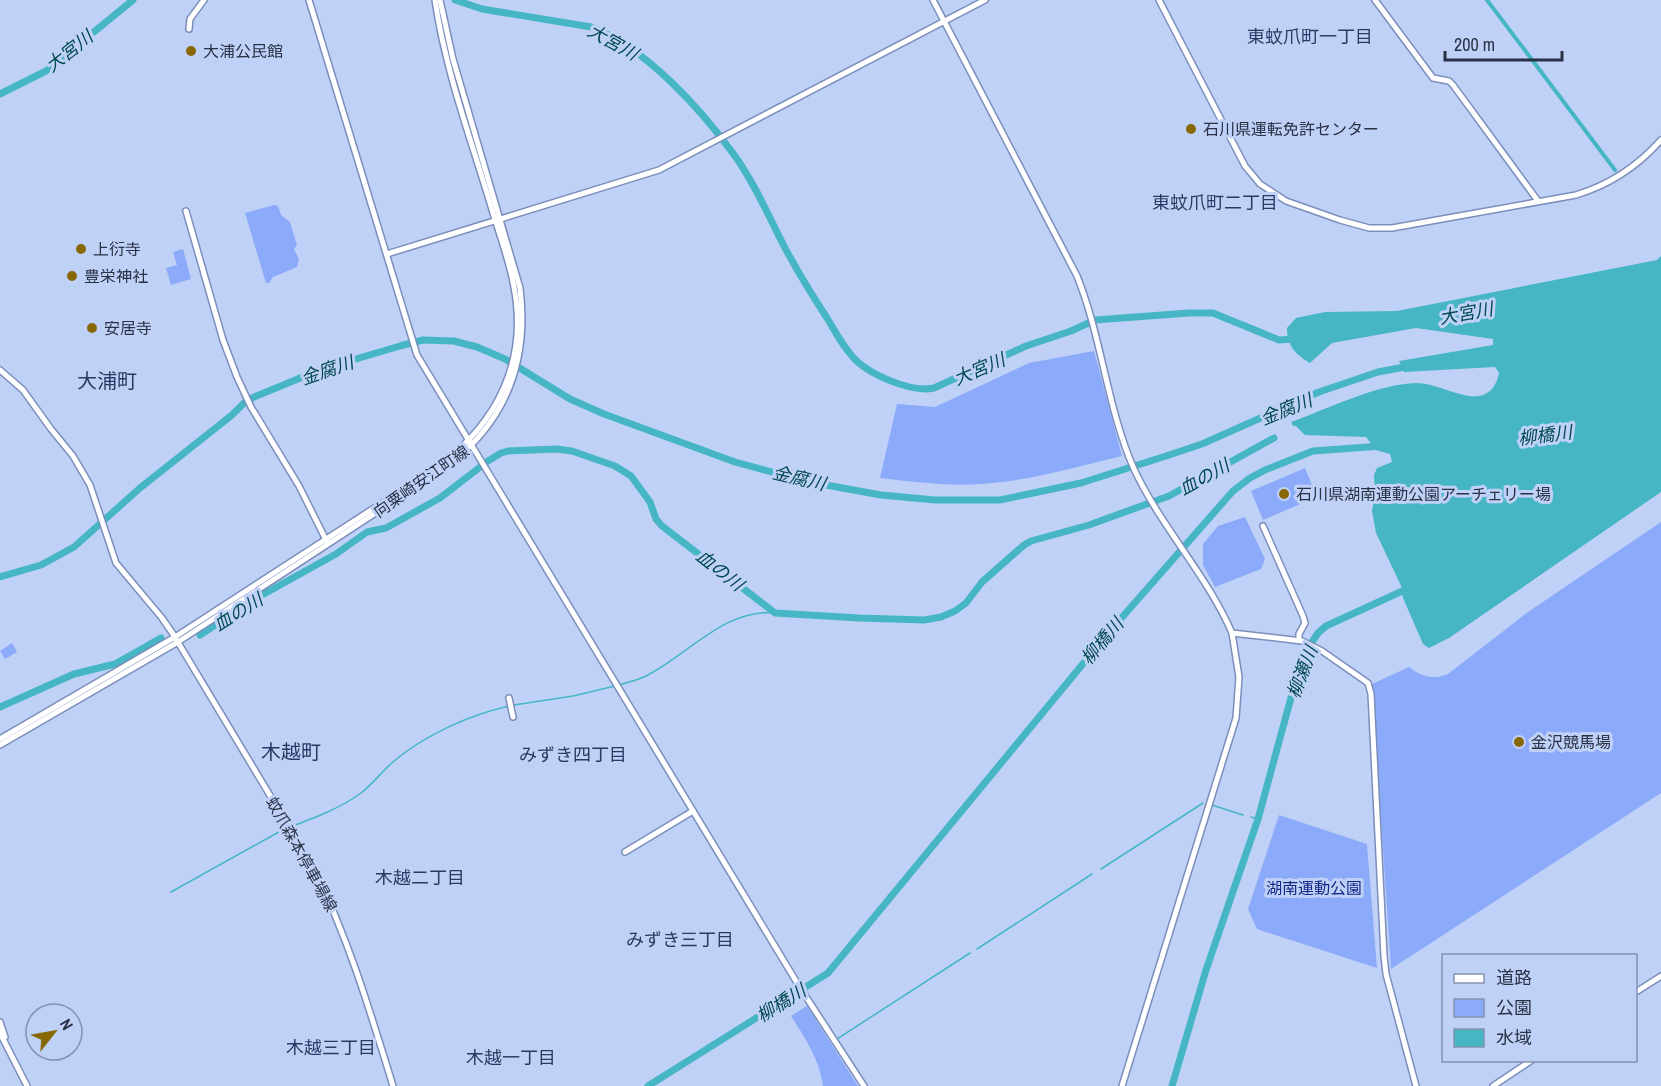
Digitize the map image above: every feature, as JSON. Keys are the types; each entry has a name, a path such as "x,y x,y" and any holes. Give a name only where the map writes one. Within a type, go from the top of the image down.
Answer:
{"street":[{"path":"189,29 190,19 204,0"},
{"path":"309,0 417,355 799,986 864,1086"},
{"name":"向粟崎安江町線","path":"0,745 176,640 446,467 491,422 519,360 522,334 518,278 498,220 435,0"},
{"name":"向粟崎安江町線","path":"440,0 442,25"},
{"path":"933,0 1071,264 1090,314 1130,458 1139,478 1224,614 1232,633 1239,677 1236,718 1122,1086"},
{"path":"387,254 659,170 985,0"},
{"path":"1159,0 1245,166 1260,184 1277,197 1354,225 1382,229 1576,195 1604,184 1636,164 1661,140"},
{"path":"1375,0 1433,78 1449,81 1453,85 1538,201"},
{"path":"186,212 223,340 241,385 251,407 299,486 327,542"},
{"name":"蚊爪森本停車場線","path":"0,370 23,390 74,456 85,475 119,568 162,618 313,867 337,917 353,958 393,1086"},
{"path":"1263,526 1303,616 1305,623 1299,634 1300,640"},
{"path":"1232,633 1300,640 1322,651 1364,679 1370,687 1386,974 1416,1086"},
{"name":"向粟崎安江町線","path":"0,739 176,640"},
{"path":"509,698 513,717"},
{"path":"625,852 693,811"},
{"path":"1637,991 1661,975"},
{"path":"0,1022 12,1055"},
{"path":"0,1033 27,1086"},
{"path":"1493,1086 1529,1062"}],"green space":[{"path":"274,205 278,206 281,215 290,222 297,245 294,249 299,259 297,267 273,277 269,283 266,283 245,213"},
{"path":"183,249 191,279 171,285 166,268 177,265 173,252"},
{"path":"1094,351 1122,456 1052,473 999,482 943,484 880,478 897,404 935,407 1029,363"},
{"name":"石川県湖南運動公園アーチェリー場","path":"1305,468 1317,497 1263,520 1251,491"},
{"path":"1245,517 1265,559 1261,569 1215,587 1203,565 1203,544 1218,526"},
{"name":"金沢競馬場","path":"1661,522 1661,793 1391,969 1372,684 1409,667 1428,677 1448,674 1528,612"},
{"path":"12,643 17,652 5,659 0,651"},
{"name":"湖南運動公園","path":"1279,815 1367,844 1377,968 1257,929 1248,909"},
{"path":"807,1006 858,1086 823,1086 815,1058 791,1016"}],"water":[{"path":"1661,256 1661,492 1449,638 1429,648 1423,644 1403,598 1402,588 1376,533 1372,511 1375,494 1374,475 1377,468 1392,462 1390,454 1376,450 1366,437 1305,435 1291,422 1369,392 1401,384 1432,385 1465,395 1483,395 1493,388 1497,381 1499,373 1495,367 1404,372 1399,361 1493,345 1493,339 1416,328 1332,343 1310,363 1293,349 1288,340 1287,328 1296,318 1325,312 1397,311 1657,260"}],"waterway":[{"name":"大宮川","path":"0,94 46,71 133,0"},
{"name":"大宮川","path":"455,0 482,9 591,27 611,36 651,64 689,100 735,156 795,266 848,352 859,363 890,381 914,388 934,388 1026,346 1071,331 1095,320 1213,313 1279,340 1295,339"},
{"path":"1487,0 1615,170"},
{"name":"金腐川","path":"0,577 41,565 74,547 140,488 254,397 322,369 423,340 454,341 477,347 505,359 570,399 604,414 735,462 804,481 881,495 935,500 1000,500 1081,483 1202,444 1319,392 1378,372 1410,366"},
{"name":"血の川","path":"200,635 253,600 336,554 367,532 386,528 440,498 488,461 508,451 556,449 572,451 615,466 631,476 650,502 656,519 662,526 775,613 924,620 941,617 966,603 982,582 1031,541 1089,525 1169,496 1274,438"},
{"name":"柳橋川","path":"648,1086 828,973 1110,631 1233,491 1265,470 1313,451 1382,446"},
{"name":"柳瀬川","path":"1172,1086 1206,970 1258,819 1298,672 1308,648 1326,626 1409,588"},
{"path":"620,685 662,667 723,625 757,613 775,613"},
{"name":"血の川","path":"0,707 74,674 115,664 161,638"},
{"path":"514,705 573,696 615,686"},
{"path":"290,827 327,812 353,798 394,761 433,735 463,721 509,706"},
{"path":"1101,869 1203,803"},
{"path":"1212,805 1243,815"},
{"name":"柳瀬川","path":"1251,817 1258,819"},
{"path":"171,892 286,828"},
{"path":"977,949 1092,874"},
{"path":"837,1039 970,953"}],"place":[{"name":"大浦公民館","path":"191,51"},
{"name":"石川県運転免許センター","path":"1191,129"},
{"name":"上衍寺","path":"81,249"},
{"name":"豊栄神社","path":"72,276"},
{"name":"安居寺","path":"92,328"},
{"name":"石川県湖南運動公園アーチェリー場","path":"1284,494"},
{"name":"金沢競馬場","path":"1519,742"}],"district":[{"name":"東蚊爪町一丁目","path":"1310,36"},
{"name":"東蚊爪町二丁目","path":"1215,202"},
{"name":"大浦町","path":"107,380"},
{"name":"木越町","path":"291,751"},
{"name":"みずき四丁目","path":"573,754"},
{"name":"木越二丁目","path":"420,877"},
{"name":"みずき三丁目","path":"680,939"},
{"name":"木越三丁目","path":"331,1047"},
{"name":"木越一丁目","path":"511,1057"}]}
